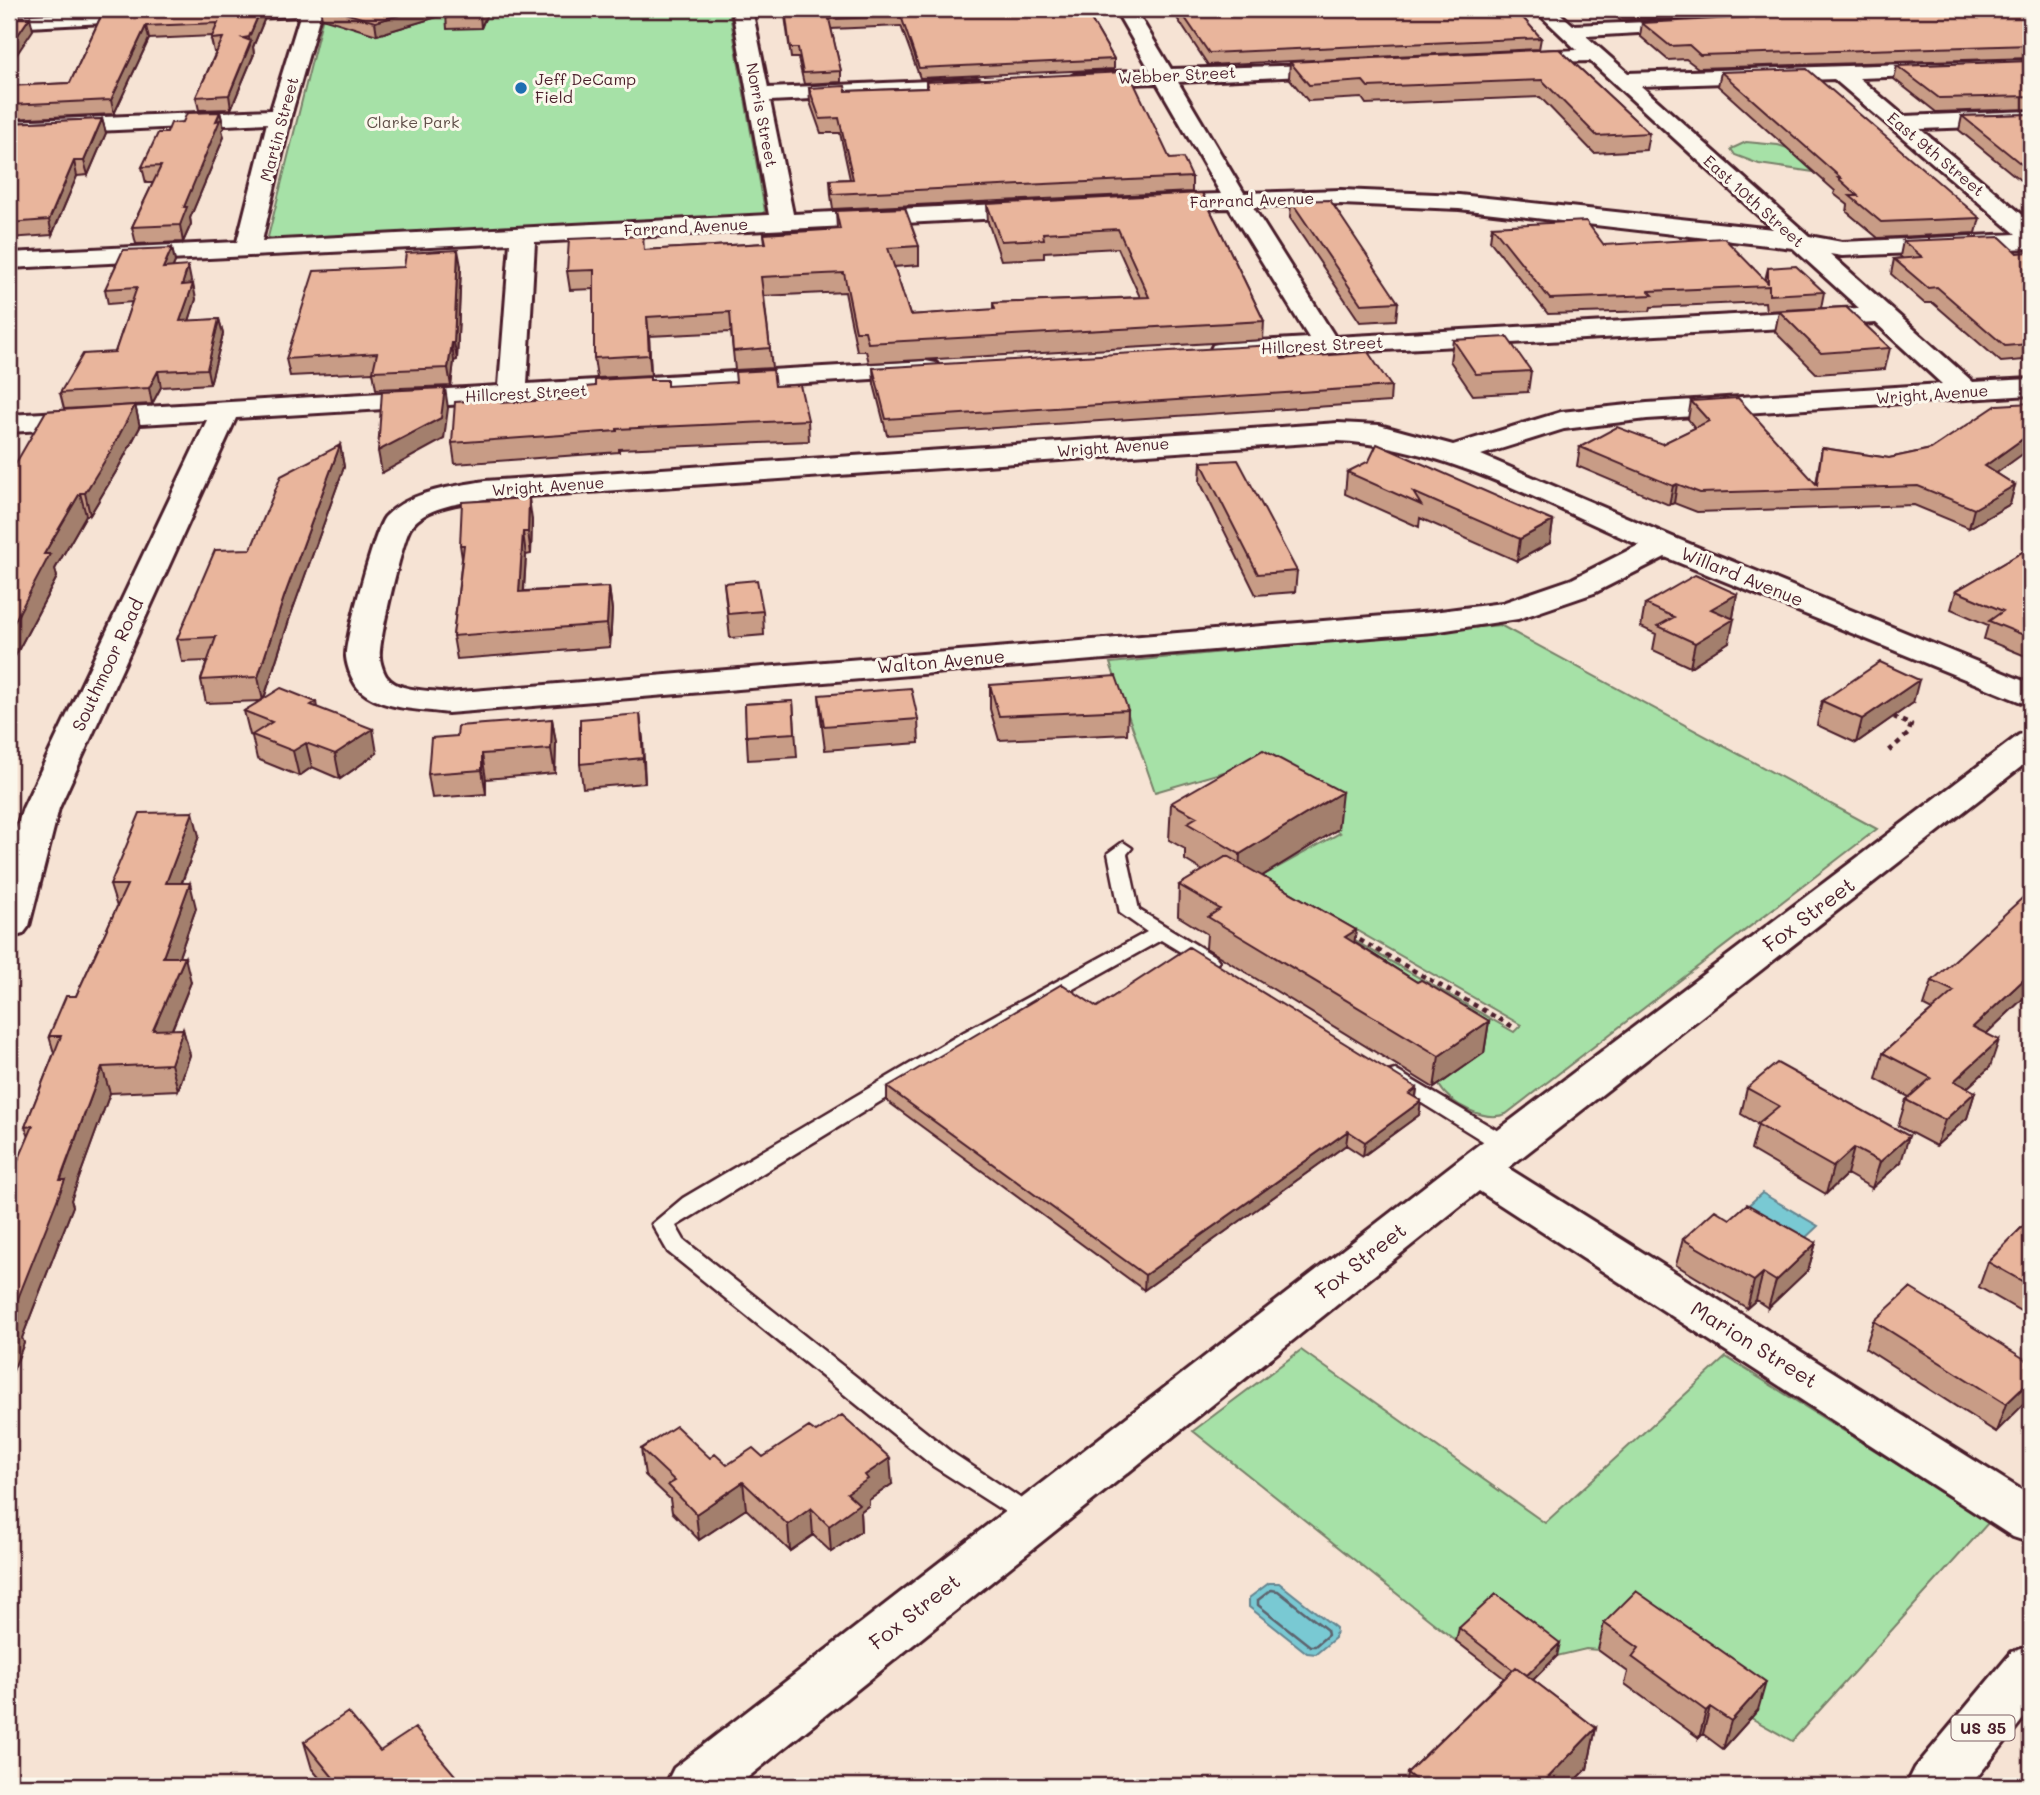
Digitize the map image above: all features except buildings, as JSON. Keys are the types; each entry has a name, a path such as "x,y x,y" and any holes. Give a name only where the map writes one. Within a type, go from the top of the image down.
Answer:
{"street":[{"name":"Martin Street","path":"248,248 281,116 312,9"},
{"path":"9,22 326,9"},
{"name":"Norris Street","path":"742,9 782,222"},
{"path":"1125,9 1236,199 1327,345"},
{"name":"East 10th Street","path":"1544,9 1966,391"},
{"path":"1568,31 1717,23"},
{"path":"1496,60 1595,55"},
{"path":"1622,80 2031,66"},
{"name":"Webber Street","path":"1057,81 1358,67"},
{"name":"East 9th Street","path":"1841,74 2031,234"},
{"path":"759,95 1003,84"},
{"path":"9,128 281,116"},
{"path":"1899,122 2031,118"},
{"name":"Farrand Avenue","path":"1126,205 1341,197 1458,202 1855,249 2031,241"},
{"name":"Farrand Avenue","path":"9,261 1071,208"},
{"path":"512,394 523,236"},
{"name":"Hillcrest Street","path":"1203,352 1882,315"},
{"name":"Hillcrest Street","path":"9,423 954,368"},
{"name":"Wright Avenue","path":"395,525 406,513 431,500 485,490 1338,432 1378,434 1454,454 1561,421 1647,411 1841,410 1966,391 2031,387"},
{"name":"Southmoor Road","path":"9,926 19,889 26,845 41,808 226,410"},
{"name":"Willard Avenue","path":"1454,454 1664,545 2031,696"},
{"name":"Walton Avenue","path":"395,525 368,625 363,657 371,681 387,694 449,703 1433,622 1520,608 1583,586 1664,545"},
{"name":"Fox Street","path":"694,1786 1492,1158 2031,742"},
{"name":"Marion Street","path":"1492,1158 2031,1521"},
{"name":"US 35","path":"1935,1786 2031,1669"}],"lane":[{"path":"1123,848 1117,853 1130,913 1230,975"},
{"path":"1032,1520 942,1459 676,1246 663,1224 691,1204 971,1037 1161,932"},
{"path":"1380,1068 1492,1158"}],"path":[{"path":"1889,751 1908,734 1911,725 1894,717"},
{"path":"1348,933 1515,1028"}],"green space":[{"name":"Clarke Park","path":"391,9 729,9 765,211 760,216 272,240 268,237 323,16"},
{"path":"1746,142 1778,145 1838,164 1827,174 1759,164 1735,155 1731,149"},
{"path":"1500,625 1877,829 1506,1114 1488,1116 1459,1105 1439,1085 1484,1052 1252,882 1514,1032 1521,1025 1262,876 1340,833 1243,777 1227,771 1155,792 1110,663"},
{"path":"1301,1350 1545,1523 1726,1357 1989,1522 1792,1741 1751,1718 1629,1619 1598,1650 1586,1649 1557,1656 1493,1608 1456,1641 1193,1431"}],"water":[{"path":"1762,1193 1818,1226 1801,1242 1744,1209"},
{"path":"1269,1583 1279,1583 1336,1628 1335,1638 1316,1654 1307,1653 1249,1607 1249,1598"}],"place":[{"name":"Jeff DeCamp Field","path":"521,88"}]}
